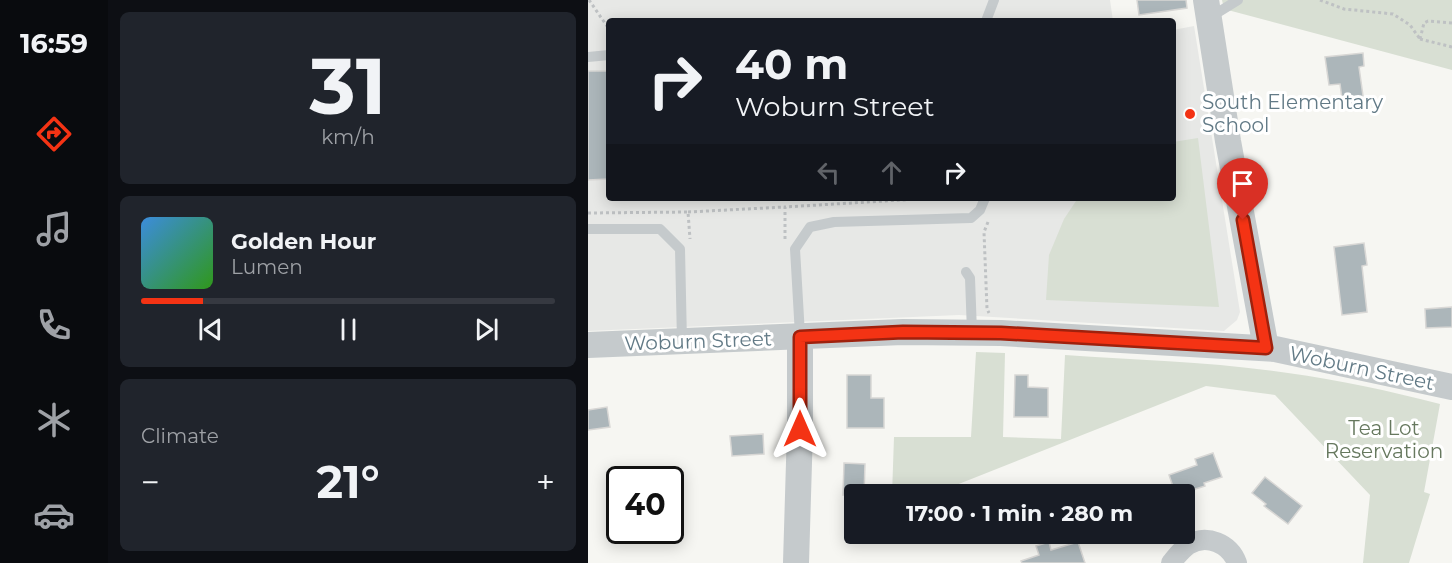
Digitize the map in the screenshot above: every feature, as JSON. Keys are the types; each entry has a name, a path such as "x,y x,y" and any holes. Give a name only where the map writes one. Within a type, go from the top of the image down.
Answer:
{"street":[{"path":"1207,9 1228,141 1266,348"},
{"name":"Woburn Street","path":"588,345 903,332 1001,333 1266,348 1452,387"},
{"path":"796,563 800,337"},
{"path":"1171,563 1188,545 1206,540 1223,545 1233,554 1237,563"}],"lane":[{"path":"987,18 994,0"},
{"path":"1207,9 1238,0"},
{"path":"588,57 606,55"},
{"path":"800,337 795,249 810,227 834,222 971,218 980,210 984,201"},
{"path":"588,229 660,229 680,249 682,342"},
{"path":"966,272 970,278 972,332"}],"path":[{"path":"589,0 606,25"},
{"path":"1320,0 1344,9 1394,14 1410,25 1420,39 1452,47"},
{"path":"1420,39 1424,23 1428,21 1452,23"},
{"path":"688,212 785,207"},
{"path":"988,220 984,232 987,309 1001,333"}],"shaded area":[{"name":"South Elementary School","path":"588,0 1110,0 1113,18 606,18 606,201 1176,201 1176,29 1194,26 1240,312 1237,320 1224,331 959,315 588,331"}],"green space":[{"path":"1222,0 1452,0 1452,70 1224,9"},
{"path":"1198,138 1219,307 1046,300 1049,255 1064,219 1076,201 1176,201 1176,142"},
{"name":"Tea Lot Reservation","path":"976,352 1005,353 1003,437 1061,439 1065,355 1260,369 1345,382 1440,404 1424,492 1430,494 1409,563 1363,563 1370,495 1275,395 1206,386 959,484 892,484 894,437 971,437"}],"building":[{"path":"1137,0 1186,0 1187,8 1139,15"},
{"path":"1363,53 1364,66 1359,67 1364,103 1343,106 1340,84 1329,85 1325,57"},
{"path":"588,71 606,71 606,179 588,180"},
{"path":"1364,243 1367,265 1362,266 1367,312 1342,315 1334,247"},
{"path":"1452,307 1452,327 1426,328 1425,309"},
{"path":"847,375 871,375 871,398 884,398 884,428 847,428"},
{"path":"1015,375 1028,375 1028,387 1048,388 1048,417 1014,417"},
{"path":"607,407 610,427 588,430 588,410"},
{"path":"763,434 764,454 732,456 730,436"},
{"path":"1213,453 1222,477 1204,483 1205,486 1195,489 1195,484 1172,484 1169,475 1197,465 1195,459"},
{"path":"844,463 865,464 864,484 844,484 843,495"},
{"path":"1265,477 1302,506 1288,524 1264,506 1266,504 1252,493"},
{"path":"1050,544 1051,550 1079,544 1085,563 1022,563 1021,561 1039,555 1036,546"}],"place":[{"name":"South Elementary School","path":"1190,114"}],"route":[{"path":"800,429 800,337 903,332 1001,333 1266,348 1243,220"}]}
